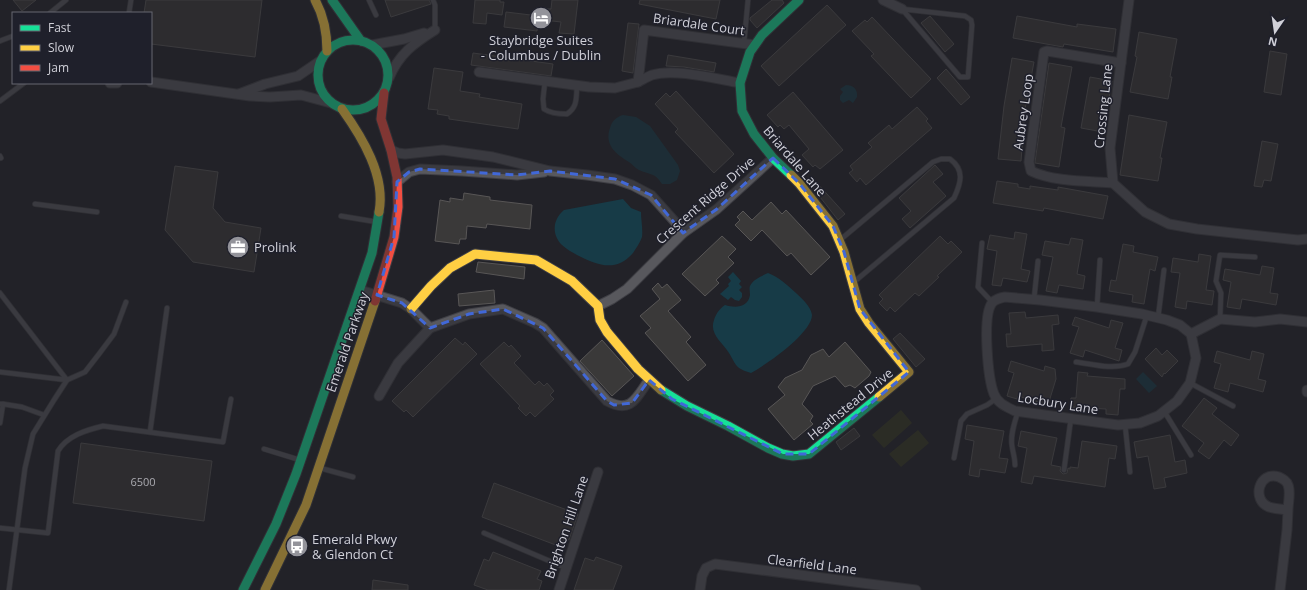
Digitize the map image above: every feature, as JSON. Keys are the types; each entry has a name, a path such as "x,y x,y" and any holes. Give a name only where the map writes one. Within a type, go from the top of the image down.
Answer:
{"main road":[{"path":"314,0 325,19 327,31 327,51"},
{"path":"332,0 346,20 356,30 361,40"},
{"name":"Briardale Lane","path":"799,0 762,35 746,62 740,83 742,111 754,134 773,158 818,206 833,226 844,252 852,283"},
{"path":"352,39 361,40 380,51 388,68 389,78 384,93 376,103 366,108 354,111 342,109 331,104 323,95 318,84 317,72 320,61 327,51 334,45 342,41 352,39"},
{"name":"Emerald Parkway","path":"265,590 306,505 377,295 394,237 398,207 397,182 391,150 380,119 384,93"},
{"name":"Emerald Parkway","path":"243,590 276,524 301,460 372,253 380,208 379,184 367,149 342,109"},
{"path":"411,309 431,286 450,268 475,254 536,260 572,281 598,306"},
{"name":"Heathstead Drive","path":"598,306 598,315 607,332 649,380 672,399 728,426 758,443 783,454 796,456 810,454 909,372 860,309 852,283"}],"street":[{"path":"883,0 902,9"},
{"name":"Crossing Lane","path":"1113,183 1110,148 1129,0"},
{"path":"372,45 404,39 435,30"},
{"path":"389,78 394,65 410,46 435,30"},
{"name":"Briardale Court","path":"638,82 644,30 755,45"},
{"name":"Aubrey Loop","path":"1113,183 1039,175 1031,171 1029,162 1044,52 1047,51 1121,63"},
{"path":"239,94 265,84 298,76 320,61"},
{"path":"479,72 577,86 615,88 638,82 652,75 669,73 692,75 740,83"},
{"path":"152,82 270,97 301,95 331,104"},
{"path":"391,150 405,154 443,150 493,157 550,171 615,179 632,185 651,195 684,233"},
{"name":"Crescent Ridge Drive","path":"598,306 627,289 684,233 717,209 773,158"},
{"path":"397,182 409,172 420,169 517,175 550,171"},
{"path":"1113,183 1145,212 1169,224 1197,229 1303,240 1307,246"},
{"path":"360,290 402,303 411,309 430,328"},
{"path":"997,398 993,388 988,356 988,323 989,309 992,302 998,298 1034,299 1147,315 1180,325 1191,334 1220,319 1254,322 1280,319 1307,322"},
{"path":"379,396 398,363 430,328 469,314 503,309 543,328 606,401 614,405 623,406 632,403 649,380"},
{"name":"Locbury Lane","path":"997,398 1003,406 1018,411 1118,424 1140,423 1158,416 1177,401 1190,382 1196,358 1191,334"},
{"name":"Brighton Hill Lane","path":"559,590 598,472"},
{"path":"1280,590 1288,510"},
{"name":"Clearfield Lane","path":"700,590 702,576 706,568 715,564 916,590"}],"lane":[{"path":"51,12 66,0"},
{"path":"129,12 131,0"},
{"path":"369,0 376,15"},
{"path":"433,0 435,5 435,30"},
{"path":"744,43 748,0"},
{"path":"902,9 965,16 971,20 972,25 968,77 960,77 902,9"},
{"path":"0,41 12,36"},
{"path":"545,81 543,99 544,109 557,113 567,114 573,109 576,103 577,86"},
{"path":"0,101 23,84"},
{"path":"839,240 933,162 941,159 950,159 956,163 960,171 960,181 954,198 852,283"},
{"path":"35,204 97,212"},
{"path":"341,216 377,222"},
{"path":"982,243 978,287 992,302"},
{"path":"1220,319 1222,293 1216,281 1220,255 1255,257"},
{"path":"1097,307 1100,260"},
{"path":"1034,299 1038,261"},
{"path":"1158,318 1164,270"},
{"path":"0,293 68,380"},
{"path":"9,590 26,461 33,434 68,380 85,372 114,334 126,302"},
{"path":"150,432 167,308"},
{"path":"1076,362 1106,366 1122,366 1128,364 1135,352 1147,315"},
{"path":"0,372 68,380"},
{"path":"1190,382 1233,406"},
{"path":"954,458 961,420 967,414 987,405 997,398"},
{"path":"0,528 48,533 58,451 61,445 84,431 102,426 223,442 231,399"},
{"path":"0,423 1,404 22,407 44,415"},
{"path":"1015,465 1011,441 1018,411"},
{"path":"1164,411 1191,455"},
{"path":"1064,470 1071,418"},
{"path":"1125,424 1130,472"},
{"path":"264,449 301,460"},
{"path":"319,468 353,477"},
{"path":"484,533 566,568"}],"highlighted area":[{"path":"773,158 799,183 833,226 844,252 860,309 909,372 809,454 783,454 672,399 649,380 632,403 614,405 607,401 543,328 503,309 469,314 430,328 402,303 377,295 394,237 397,182 409,172 420,169 517,175 550,171 615,179 651,195 683,233 717,209"}],"green space":[{"path":"901,410 912,423 884,448 872,435"},
{"path":"918,430 929,443 901,467 889,454"}],"water":[{"path":"846,85 853,87 857,92 857,97 853,103 849,100 843,103 840,100 840,96 843,92 840,89"},
{"path":"623,115 636,117 650,126 678,165 680,171 677,180 670,184 662,184 657,177 638,169 612,148 609,139 610,128 612,123 618,117"},
{"path":"623,199 631,208 641,212 642,237 633,253 627,259 613,265 599,264 577,255 565,248 558,241 555,227 560,214 564,210"},
{"path":"733,272 741,281 739,284 742,287 739,290 742,293 742,297 739,301 731,297 728,300 720,294 729,286 728,284 731,281 728,277"},
{"path":"768,273 786,284 796,293 808,305 812,315 805,331 797,339 777,356 751,373 742,370 737,366 717,338 713,330 713,325 714,320 721,308 725,305 737,307 744,305 749,299 750,286 753,281"},
{"path":"1143,372 1157,386 1149,393 1136,379"}],"building":[{"path":"13,0 36,0 22,11"},
{"path":"146,0 262,0 255,57 152,44 152,12 144,12"},
{"path":"385,0 429,0 431,4 391,17"},
{"name":"Staybridge Suites - Columbus / Dublin","path":"475,0 500,0 500,2 504,2 502,15 487,13 486,24 473,23"},
{"path":"552,0 578,0 574,34 559,33 561,22 544,20 546,9 551,9"},
{"path":"640,0 720,0 716,19 639,4"},
{"path":"772,0 782,0 784,3 757,28 750,18"},
{"path":"827,5 846,25 779,86 761,66"},
{"path":"506,12 539,16 537,31 504,27"},
{"path":"930,16 954,44 945,52 921,23"},
{"path":"1017,16 1077,27 1077,24 1116,29 1113,52 1064,44 1063,47 1013,38"},
{"path":"872,17 931,79 911,98 871,56 874,54 852,31 865,20 867,22"},
{"path":"628,23 639,24 633,73 622,71"},
{"path":"1139,32 1177,39 1170,77 1172,77 1168,99 1130,92 1137,57 1135,56"},
{"path":"1270,51 1287,54 1281,95 1264,92"},
{"path":"473,53 553,64 551,76 471,65"},
{"path":"668,55 716,63 714,72 684,67 666,66"},
{"path":"1012,58 1034,62 1025,109 1021,161 998,159 1004,106"},
{"path":"1049,63 1072,67 1061,127 1065,128 1059,167 1035,163"},
{"path":"434,68 463,72 460,91 480,94 479,97 522,104 518,129 449,119 449,116 437,114 438,110 428,109"},
{"path":"946,69 970,97 961,105 937,78"},
{"path":"1090,77 1112,81 1103,132 1081,128"},
{"path":"676,91 734,154 714,173 675,132 678,129 655,104 666,93 670,97"},
{"path":"793,92 843,150 820,169 815,165 813,167 802,155 809,149 789,125 784,129 780,125 778,127 767,115"},
{"path":"917,107 928,119 926,121 932,128 866,185 860,178 857,182 849,173 853,170 850,166 872,147 868,143 889,125 892,129"},
{"path":"1129,115 1167,122 1160,158 1162,158 1158,181 1120,175"},
{"path":"1262,141 1278,144 1271,181 1264,180 1262,187 1254,186"},
{"path":"935,165 943,174 933,182 946,196 910,228 902,219 911,211 899,198"},
{"path":"175,166 218,172 213,208 225,222 261,228 254,272 193,262 165,230"},
{"path":"997,181 1018,184 1018,187 1030,189 1030,186 1058,190 1058,187 1108,196 1103,219 1044,208 1043,211 993,203"},
{"path":"818,184 845,214 838,220 813,188"},
{"path":"464,193 490,197 490,200 532,205 530,229 487,224 486,228 467,226 466,239 460,239 459,244 435,241 440,200 450,202 450,198 463,200"},
{"path":"771,202 782,214 786,210 830,257 811,275 791,253 787,256 762,230 751,241 735,225 740,220 737,217 743,211 752,220"},
{"path":"1015,232 1027,234 1021,269 1030,271 1027,282 1003,278 1001,286 992,285 997,251 987,249 990,235 1014,239"},
{"path":"722,236 736,249 728,257 734,263 716,280 719,283 705,296 682,274"},
{"path":"940,236 948,244 951,241 962,252 919,296 915,293 895,312 890,307 887,311 879,303 883,299 879,295"},
{"path":"1071,238 1083,240 1077,274 1085,276 1083,289 1059,285 1057,293 1046,291 1053,257 1042,255 1045,241 1069,245"},
{"path":"1123,244 1134,246 1133,252 1158,257 1155,271 1150,269 1144,304 1132,302 1133,295 1109,291 1111,280 1116,281"},
{"path":"1199,254 1211,256 1206,290 1214,291 1212,305 1187,301 1186,309 1175,307 1180,273 1171,272 1173,258 1198,262"},
{"path":"478,262 525,267 524,279 476,272"},
{"path":"1262,266 1274,268 1270,293 1278,294 1276,305 1242,299 1240,309 1227,307 1231,282 1223,280 1225,269 1260,275"},
{"path":"658,283 662,288 667,284 681,300 668,311 691,337 686,342 706,365 688,381 645,333 651,328 640,316 660,299 652,289"},
{"path":"494,290 495,303 459,306 458,294"},
{"path":"1025,312 1026,318 1058,315 1059,324 1052,325 1054,350 1042,351 1042,344 1007,347 1006,334 1011,334 1009,313"},
{"path":"1075,317 1109,328 1111,320 1123,323 1115,348 1122,350 1119,361 1085,350 1083,357 1070,353 1079,327 1072,325"},
{"path":"900,333 925,359 916,367 893,339"},
{"path":"455,338 463,345 465,342 477,354 413,417 406,410 404,412 392,401"},
{"path":"602,340 634,376 612,396 580,361"},
{"path":"504,342 509,347 511,345 521,356 514,363 535,385 539,381 544,386 547,383 554,391 550,395 554,399 535,417 530,412 526,416 518,408 520,406 480,364"},
{"path":"845,342 871,372 869,376 855,388 850,385 845,387 835,376 813,386 802,404 813,416 810,421 813,424 794,440 768,409 785,395 778,387 785,378 802,370 811,355 823,349 829,357"},
{"path":"1156,348 1162,355 1167,350 1178,361 1165,374 1164,373 1162,377 1145,359"},
{"path":"1217,351 1250,360 1252,351 1264,354 1258,379 1266,381 1263,392 1230,383 1228,392 1214,388 1221,364 1214,362"},
{"path":"1011,361 1044,371 1045,366 1055,369 1056,379 1048,405 1018,396 1017,399 1007,396 1014,373 1008,371"},
{"path":"1078,372 1088,373 1087,376 1125,379 1125,389 1120,389 1118,415 1106,414 1106,409 1070,407 1071,398 1076,398"},
{"path":"1204,398 1217,408 1212,414 1239,435 1231,446 1224,440 1209,459 1198,451 1204,443 1182,426"},
{"path":"967,425 1004,431 999,458 1008,459 1005,473 980,469 979,477 969,475 974,441 965,439"},
{"path":"854,428 860,436 841,450 836,442"},
{"path":"1021,431 1057,438 1051,465 1061,467 1060,471 1063,474 1067,473 1068,468 1070,469 1070,467 1078,468 1082,441 1117,446 1115,459 1109,458 1105,487 1034,476 1032,484 1021,482 1027,448 1018,446"},
{"path":"1170,435 1175,462 1185,460 1187,473 1164,478 1166,487 1154,489 1148,456 1137,458 1134,442"},
{"path":"81,443 212,461 204,521 73,503"},
{"path":"494,483 578,514 569,540 564,538 561,547 482,517"},
{"path":"493,552 541,571 537,579 542,581 539,590 488,590 474,585 484,559 489,561"},
{"path":"596,557 622,566 613,590 574,590 585,558 594,561"},
{"path":"373,580 408,585 408,590 372,590"}],"traffic: fast":[{"path":"332,0 361,41"},
{"path":"791,175 773,158 754,134 742,111 740,83 750,52 762,35 799,0"},
{"path":"346,40 360,40 373,46 382,55 386,61 388,75 386,89 378,100 367,108 360,110 346,110 339,108 328,100 320,89 318,82 318,68 320,61 328,50 339,42 346,40"},
{"path":"243,590 276,524 296,474 372,253 379,212"},
{"path":"661,390 687,406 768,448 782,454 793,456 809,454 879,397"}],"traffic: slow":[{"path":"315,0 321,12 324,24 327,51"},
{"path":"342,109 364,144 376,171 380,198 379,212"},
{"path":"791,175 833,226 844,252 860,309 869,323 909,372 879,397"},
{"path":"411,309 431,286 450,268 475,254 536,260 572,281 598,306 600,320 607,332 638,369 661,390"},
{"path":"265,590 306,505 375,301"}],"traffic: jam":[{"path":"375,301 394,237 398,207 397,177 391,150 381,119 384,93"}],"place":[{"name":"Staybridge Suites - Columbus / Dublin","path":"541,18"},
{"name":"Prolink","path":"238,247"},
{"name":"Emerald Pkwy & Glendon Ct","path":"297,546"}]}
